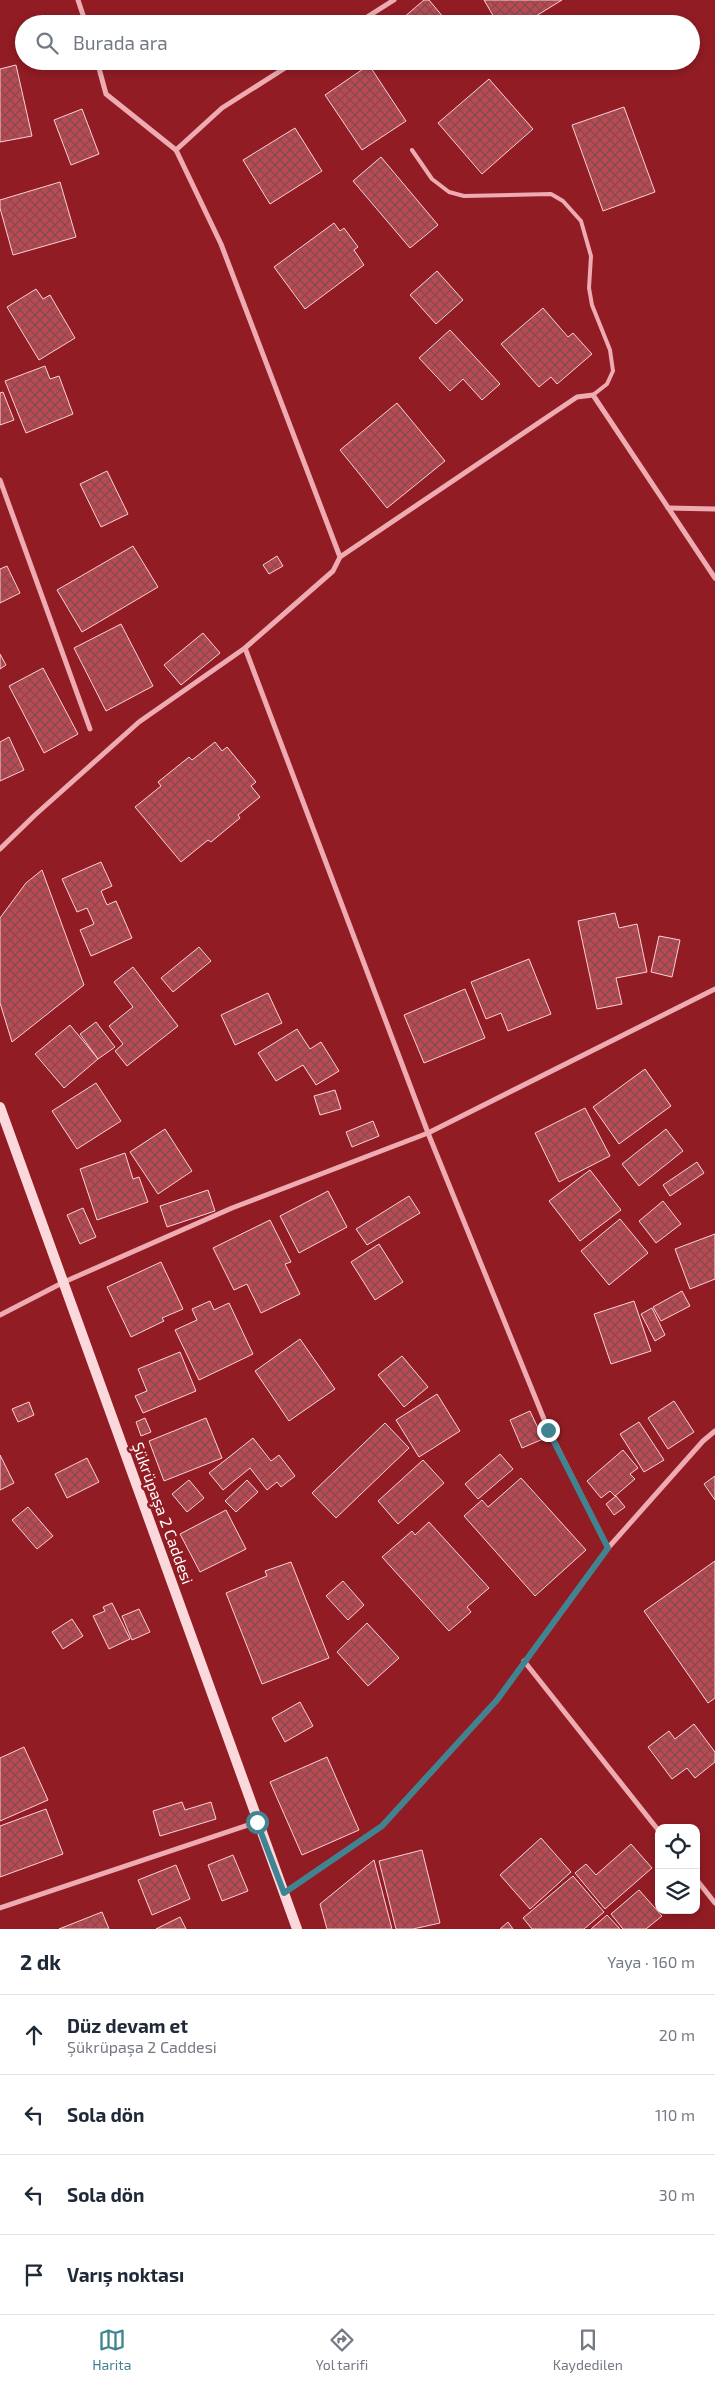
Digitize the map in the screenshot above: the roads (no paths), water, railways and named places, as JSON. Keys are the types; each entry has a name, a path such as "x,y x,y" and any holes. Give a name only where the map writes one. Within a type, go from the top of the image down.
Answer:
{"main road":[{"name":"Şükrüpaşa 2 Caddesi","path":"0,1107 297,1929"}],"street":[{"path":"78,0 83,15"},
{"path":"370,15 394,0"},
{"path":"99,70 106,94 176,150 221,244 340,558"},
{"path":"176,150 222,108 282,70"},
{"path":"0,849 34,815 139,722 245,648 333,571 340,558 576,397 594,395 715,578"},
{"path":"0,480 90,729"},
{"path":"0,501 6,498"},
{"path":"668,508 715,509"},
{"path":"245,648 428,1133 548,1430 608,1548"},
{"path":"0,1315 64,1282 232,1208 428,1133 715,989"},
{"path":"284,1893 382,1826 497,1700 608,1548 703,1441 715,1431"},
{"path":"524,1661 655,1826"},
{"path":"0,1908 257,1822"},
{"path":"700,1884 715,1903"}],"lane":[{"path":"412,150 432,179 449,192 464,196 551,194 563,201 581,221 591,256 589,288 592,305 610,350 613,371 607,384 594,395"}]}
